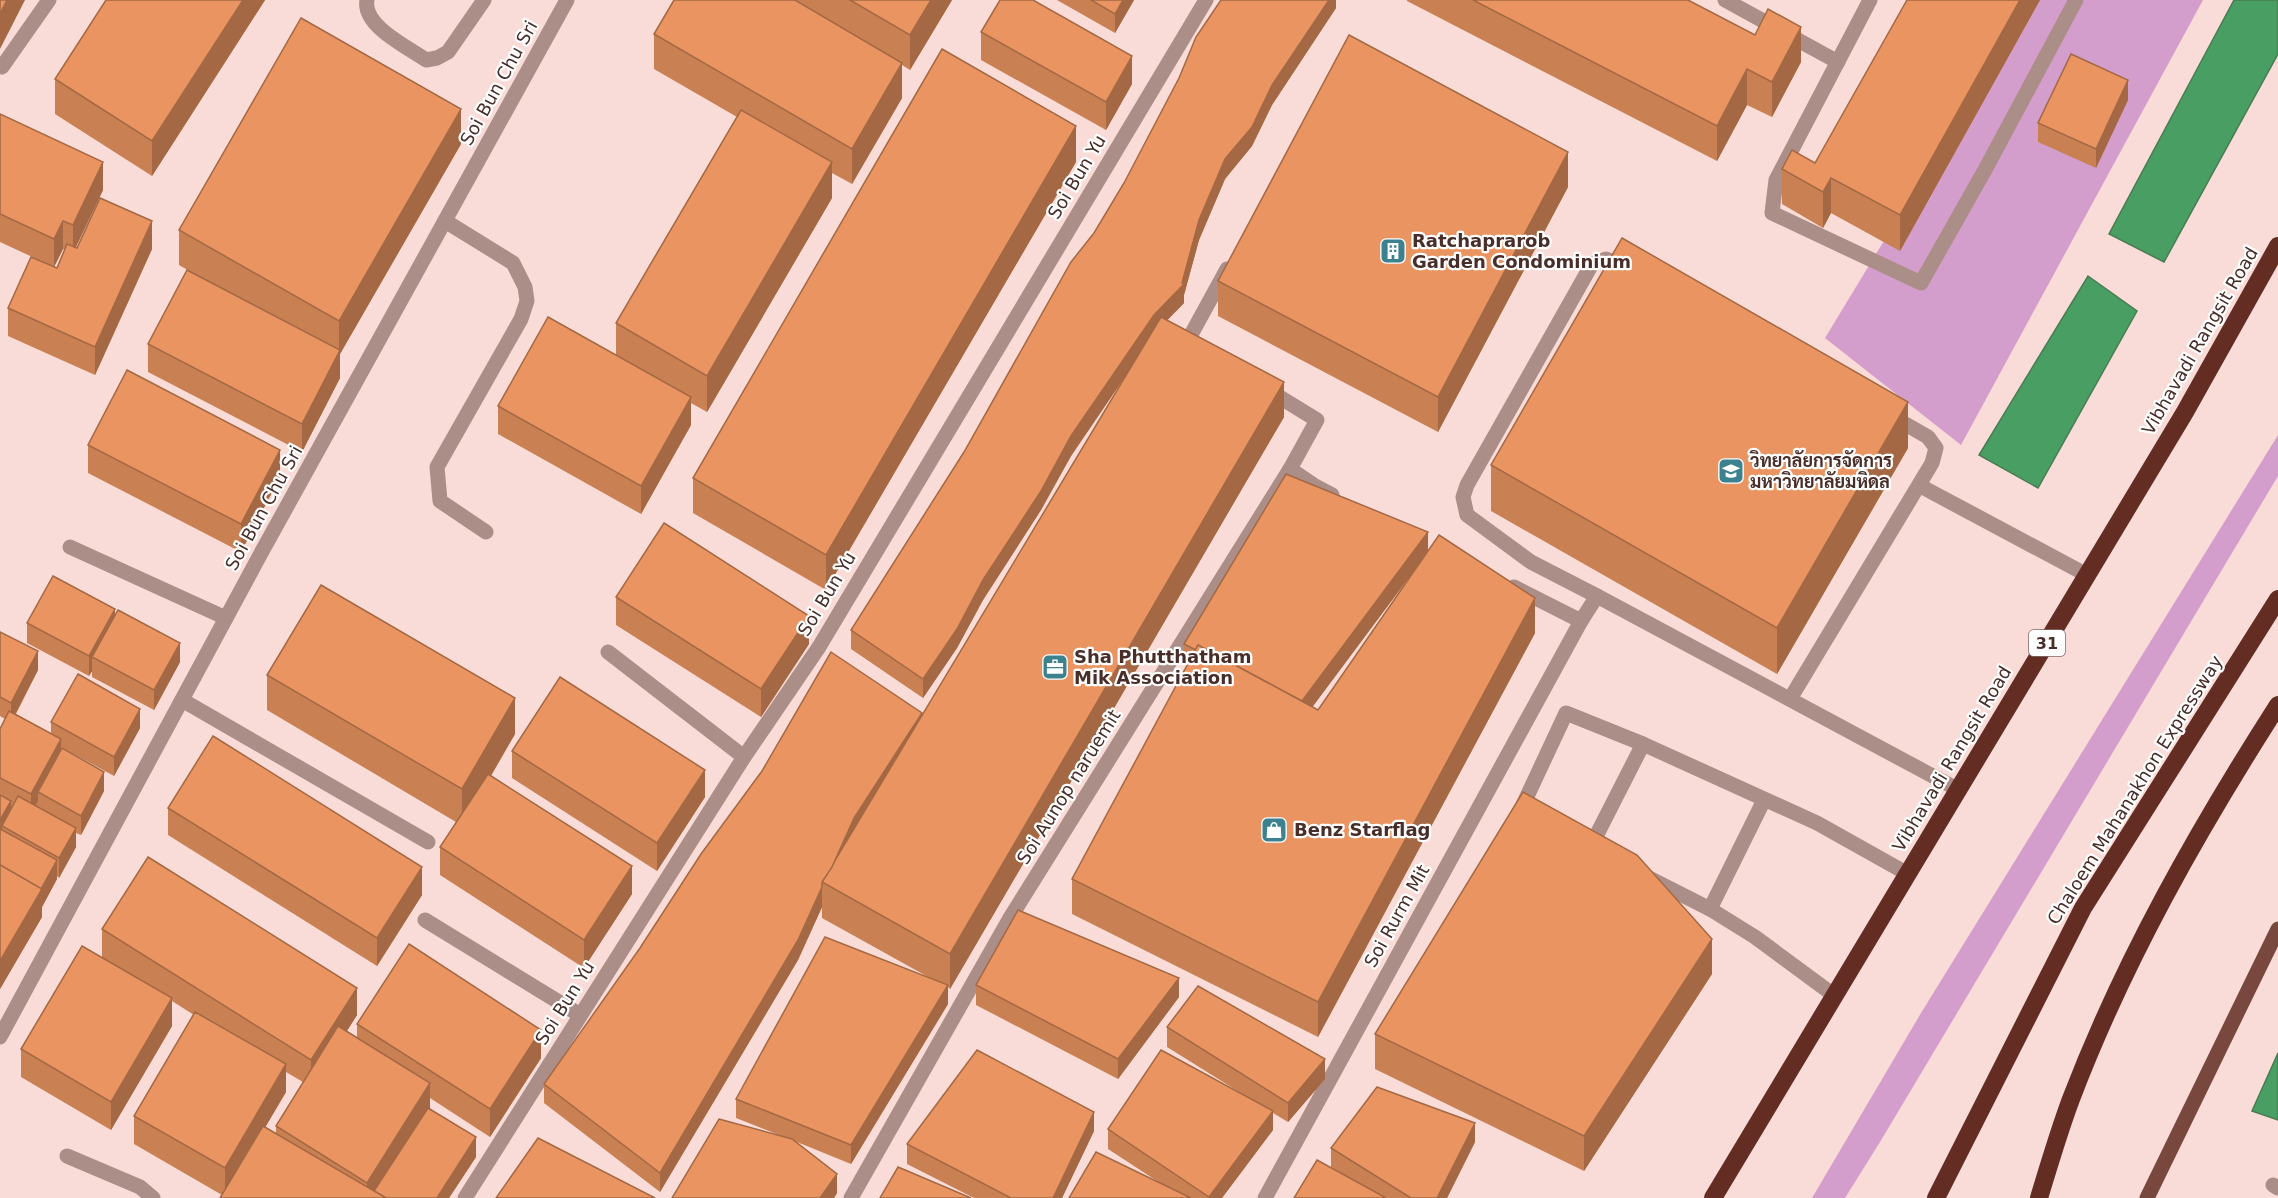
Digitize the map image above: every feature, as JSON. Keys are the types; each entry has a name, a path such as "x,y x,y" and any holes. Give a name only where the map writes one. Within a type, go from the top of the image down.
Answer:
{"highway":[{"name":"Vibhavadi Rangsit Road","path":"1713,1198 2185,412 2278,246"},
{"name":"Chaloem Mahanakhon Expressway","path":"1936,1198 2083,908 2278,600"},
{"path":"2039,1198 2071,1099 2113,1000 2186,858 2226,787 2278,705"}],"main road":[{"path":"2147,1198 2278,929"}],"street":[{"path":"2,67 49,0"},
{"path":"368,0 366,8 377,27 426,60 437,58 448,52 484,0"},
{"name":"Soi Bun Chu Sri","path":"0,1037 226,618 567,0"},
{"name":"Soi Bun Yu","path":"465,1198 744,757 824,651 1206,0"},
{"path":"1725,0 1838,62"},
{"path":"1870,0 1776,180 1772,213 1921,283 2076,0"},
{"path":"445,221 513,263 525,287 527,301 521,319 437,467 440,501 486,532"},
{"path":"1207,354 1187,342 1233,259"},
{"path":"1644,275 1606,259 1592,264 1467,485 1463,497 1467,515 1531,562 1958,789"},
{"name":"Soi Aunop naruemit","path":"852,1198 1010,918 1290,469 1317,420 1257,384"},
{"path":"1790,699 1932,463 1936,448 1928,437 1877,408"},
{"path":"1290,469 1315,486 1347,502"},
{"path":"1920,484 2087,575"},
{"path":"70,548 226,618"},
{"path":"1496,578 1581,621"},
{"name":"Soi Rurm Mit","path":"1264,1198 1581,621 1597,596"},
{"path":"608,652 744,757"},
{"path":"182,700 428,842"},
{"path":"1542,817 1523,805 1566,712 1643,744 1817,823 1908,873"},
{"path":"1610,858 1586,845 1643,744"},
{"path":"1710,909 1764,800"},
{"path":"1630,868 1710,909 1755,937 1835,996"},
{"path":"425,920 580,1015"},
{"path":"67,1156 140,1187 153,1198"}],"shaded area":[{"path":"2030,0 2203,0 1961,445 1825,338"},
{"path":"2234,0 2278,0 2278,54 2164,262 2109,234"},
{"path":"2088,276 2137,311 2038,488 1979,455"},
{"path":"2278,435 2278,476 1880,1142 1845,1198 1812,1198 1921,1013"},
{"path":"2278,1053 2278,1120 2252,1111"}],"building":[{"path":"0,0 7,0 0,14"},
{"path":"106,0 243,0 152,141 55,79"},
{"path":"674,0 795,0 902,63 852,149 654,34"},
{"path":"850,0 931,0 910,35"},
{"path":"1000,0 1033,0 1132,56 1106,102 981,32"},
{"path":"1091,0 1123,0 1115,14"},
{"path":"1221,0 1329,0 1272,85 1252,127 1225,159 1199,220 1182,283 1184,284 1154,315 1071,436 1041,491 983,580 957,629 923,679 851,630 964,452 1071,262 1094,233 1124,183 1179,78 1196,37"},
{"path":"1473,0 1688,0 1755,35 1768,9 1801,27 1772,82 1747,69 1717,126"},
{"path":"1907,0 2020,0 1900,215 1831,178 1823,192 1782,169 1792,150 1815,163"},
{"path":"301,18 461,109 339,321 179,230"},
{"name":"Ratchaprarob Garden Condominium","path":"1349,35 1568,152 1438,397 1218,281"},
{"path":"942,49 1076,126 826,555 693,478"},
{"path":"2071,54 2128,80 2096,149 2038,123"},
{"path":"741,110 832,162 707,376 616,323"},
{"path":"0,114 103,162 73,225 63,221 54,239 0,214"},
{"path":"100,198 152,221 95,347 8,308 31,257 57,268 67,244 77,248"},
{"path":"1622,238 1908,402 1777,628 1491,465"},
{"path":"187,270 340,350 302,424 148,344"},
{"path":"548,317 691,397 641,486 498,406"},
{"name":"Sha Phutthatham Mik Association","path":"1161,317 1284,382 950,954 822,882"},
{"path":"127,370 280,450 241,524 88,445"},
{"path":"1286,474 1428,532 1302,701 1198,645 1196,650 1184,644"},
{"path":"664,523 809,616 761,689 616,597"},
{"name":"Benz Starflag","path":"1439,535 1535,598 1318,1002 1072,879 1198,645 1318,710"},
{"path":"53,576 115,609 89,656 27,623"},
{"path":"321,585 515,698 462,789 267,675"},
{"path":"118,610 180,643 154,690 92,657"},
{"path":"0,632 38,651 11,703 0,697"},
{"path":"831,652 922,713 854,818 832,867 822,882 822,887 798,940 660,1173 544,1084 640,948 701,854 762,771"},
{"path":"78,674 140,709 114,757 51,722"},
{"path":"560,677 705,770 657,843 512,751"},
{"path":"9,711 61,739 31,794 0,778 0,729"},
{"path":"213,736 422,867 377,938 168,808"},
{"path":"62,748 104,772 81,816 38,792"},
{"path":"488,774 632,866 584,940 440,847"},
{"path":"1523,792 1637,855 1712,939 1584,1136 1375,1034"},
{"path":"0,795 11,801 0,820"},
{"path":"18,796 76,828 59,858 2,826"},
{"path":"0,829 57,860 41,889 0,865"},
{"path":"148,857 357,988 311,1060 102,929"},
{"path":"0,865 42,889 0,961"},
{"path":"1018,910 1179,978 1118,1059 976,985"},
{"path":"825,937 948,985 851,1145 736,1099"},
{"path":"409,944 541,1030 490,1109 357,1024"},
{"path":"82,946 172,998 111,1102 21,1049"},
{"path":"1198,986 1325,1059 1288,1103 1167,1027"},
{"path":"195,1012 286,1064 225,1168 134,1116"},
{"path":"338,1026 430,1083 367,1183 276,1126"},
{"path":"977,1050 1094,1112 1053,1198 1011,1198 907,1144"},
{"path":"1161,1050 1273,1111 1209,1197 1108,1129"},
{"path":"1377,1087 1475,1123 1437,1198 1411,1198 1331,1148"},
{"path":"428,1108 476,1137 437,1198 386,1198 374,1191"},
{"path":"719,1119 792,1139 837,1174 820,1198 672,1198"},
{"path":"263,1126 386,1198 220,1198"},
{"path":"538,1138 655,1198 496,1198"},
{"path":"1096,1152 1191,1198 1069,1198"},
{"path":"1317,1160 1386,1198 1294,1198"},
{"path":"898,1167 971,1198 880,1198"}],"place":[{"name":"Ratchaprarob Garden Condominium","path":"1393,251"},
{"name":"วิทยาลัยการจัดการ มหาวิทยาลัยมหิดล","path":"1731,471"},
{"name":"Sha Phutthatham Mik Association","path":"1055,667"},
{"name":"Benz Starflag","path":"1274,830"}]}
